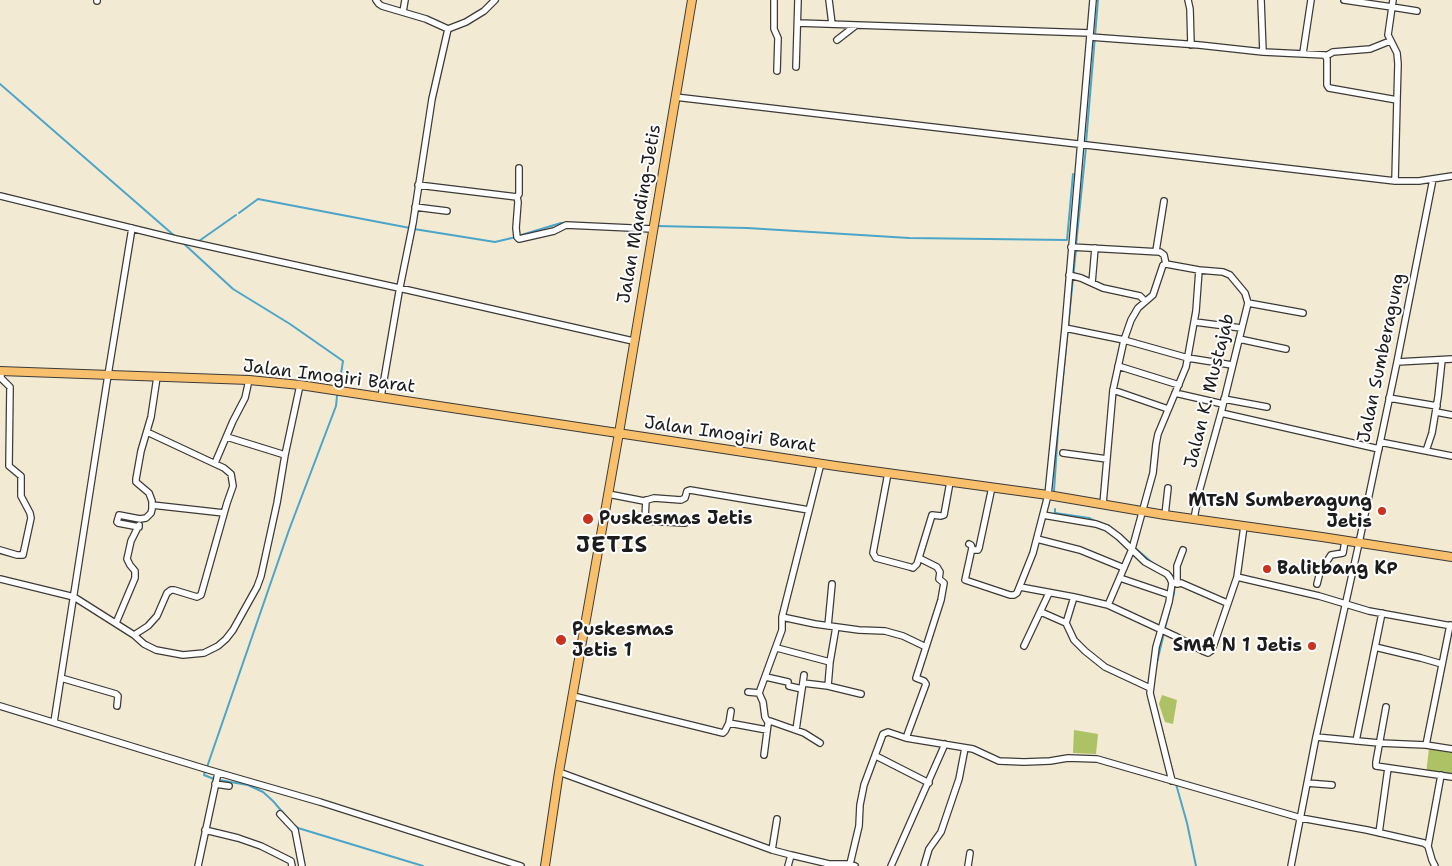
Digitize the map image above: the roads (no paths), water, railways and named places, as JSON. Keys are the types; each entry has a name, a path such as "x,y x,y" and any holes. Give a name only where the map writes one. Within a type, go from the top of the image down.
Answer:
{"main road":[{"name":"Jalan Manding-Jetis","path":"545,866 559,772 619,433 692,0"},
{"name":"Jalan Imogiri Barat","path":"1,371 249,380 300,385 1452,557"}],"street":[{"path":"376,0 379,4 426,19 448,29 484,12 495,0"},
{"path":"403,12 405,0"},
{"path":"774,0 774,30 778,38 777,70"},
{"path":"796,67 798,0"},
{"path":"829,0 832,24"},
{"path":"969,544 972,546 972,550 965,580 1010,595 1017,593 1037,539 1048,496 1069,329 1081,145 1092,36 1093,0"},
{"path":"1188,0 1191,45"},
{"path":"1261,0 1264,52"},
{"path":"1303,53 1311,0"},
{"path":"1344,0 1416,11"},
{"path":"1393,0 1388,30 1390,41 1396,49 1398,64 1395,181"},
{"path":"798,22 1092,36 1326,56 1333,52 1370,49 1390,41"},
{"path":"837,40 856,25"},
{"path":"381,397 432,99 448,29"},
{"path":"1326,56 1327,85 1329,88 1397,100"},
{"path":"675,97 1395,181 1452,176"},
{"path":"519,168 516,228 519,239 554,231 566,226 653,227"},
{"name":"Jalan Sumberagung","path":"1291,866 1316,737 1360,543 1433,179"},
{"path":"418,185 517,198"},
{"path":"0,196 176,239 633,341"},
{"path":"1156,252 1164,201"},
{"path":"415,207 447,211"},
{"path":"54,722 132,228"},
{"path":"1075,248 1163,253 1166,264"},
{"path":"1092,283 1095,248"},
{"path":"1103,504 1113,390 1124,340 1131,320 1138,308 1152,295 1162,266 1166,264 1199,270 1195,322 1188,358 1180,385 1158,434 1153,473 1133,547 1108,605"},
{"name":"Jalan K. Mustajab","path":"1194,519 1199,492 1221,414 1248,302 1245,293 1230,275 1223,272 1199,270"},
{"path":"1072,275 1114,291 1140,296 1145,301"},
{"path":"1248,302 1303,313"},
{"path":"1195,322 1241,328"},
{"path":"1069,329 1124,340 1188,358 1232,365"},
{"path":"1238,339 1286,349"},
{"path":"1397,362 1452,359"},
{"path":"1426,451 1432,433 1442,360"},
{"path":"1118,366 1180,385"},
{"path":"0,550 17,556 23,555 31,518 21,496 21,476 9,466 10,387 1,378 1,371"},
{"path":"139,526 117,522 120,514 140,519 149,516 152,505 149,493 136,482 136,479 141,451 148,432 157,377"},
{"path":"215,463 245,398 249,380"},
{"path":"0,579 74,597 156,650 184,656 204,653 218,646 226,640 233,630 261,576 300,385"},
{"path":"1113,390 1168,409"},
{"path":"1175,393 1267,407"},
{"path":"1389,398 1436,409 1452,415"},
{"path":"1221,414 1379,449"},
{"path":"134,635 148,626 157,616 170,590 197,597 201,595 233,486 231,474 215,463 148,432"},
{"path":"227,437 285,455"},
{"path":"1380,442 1452,456"},
{"path":"1063,452 1107,459"},
{"path":"759,693 782,630 782,617 821,463"},
{"path":"888,473 873,553 876,558 910,568 916,566 931,516 944,515 950,482"},
{"path":"972,550 980,548 992,488"},
{"path":"1165,514 1168,488"},
{"path":"608,494 646,500 654,498 683,500 687,491 690,490 809,510"},
{"path":"646,500 644,518 646,521 685,523"},
{"path":"152,505 224,513"},
{"path":"1043,515 1102,526 1133,547 1145,562 1167,574 1174,583"},
{"path":"116,624 135,578 136,573 127,558 131,541 139,526 140,519"},
{"path":"1020,587 1108,605 1208,652 1214,647 1237,577 1244,526"},
{"path":"1037,539 1073,548 1124,568"},
{"path":"1318,584 1320,572 1332,555 1342,553 1345,541"},
{"path":"1175,781 1153,705 1150,688 1156,647 1183,550"},
{"path":"906,738 926,684 924,681 916,678 941,600 944,583 939,579 939,569 919,558"},
{"path":"1237,577 1382,613 1451,625 1426,744"},
{"path":"1120,578 1170,595"},
{"path":"1174,583 1181,583 1227,603"},
{"path":"828,626 832,584"},
{"path":"1024,646 1050,593"},
{"path":"1066,623 1074,597"},
{"path":"1041,612 1066,623 1074,640 1105,667 1150,688"},
{"path":"1356,741 1382,613"},
{"path":"782,617 828,626 885,631 903,636 926,647"},
{"path":"828,686 836,627"},
{"path":"1375,647 1442,664"},
{"path":"777,648 830,662"},
{"path":"796,730 804,675"},
{"path":"766,677 788,684 828,686 861,694"},
{"path":"61,678 113,693 118,696 117,706"},
{"path":"748,692 759,693"},
{"path":"759,693 764,702 765,716 768,722 764,755"},
{"path":"573,696 722,733 726,731 731,711"},
{"path":"0,706 206,769 216,779 229,786"},
{"path":"1386,706 1376,765 1452,777"},
{"path":"768,722 771,721 796,730 820,743"},
{"path":"728,723 767,730"},
{"path":"559,772 772,850 829,865 853,865 864,785 885,733 888,732 906,738 965,748 1006,762 1050,761 1068,758 1096,759 1301,818 1379,833 1424,843 1428,846"},
{"path":"1316,737 1379,743 1426,744 1452,749"},
{"path":"891,866 945,744"},
{"path":"924,866 929,849 942,832 959,779 965,748"},
{"path":"876,756 929,783"},
{"path":"1379,833 1388,768"},
{"path":"1435,866 1428,846 1441,775"},
{"path":"198,866 216,779"},
{"path":"216,779 320,802 521,866"},
{"path":"1307,783 1332,785"},
{"path":"280,814 295,830 302,866"},
{"path":"772,850 777,819"},
{"path":"205,829 261,846 291,860 292,866"},
{"path":"968,866 970,853"},
{"path":"788,866 791,855"}],"waterway":[{"path":"1086,143 1098,0"},
{"path":"0,84 177,238"},
{"path":"1076,245 1086,147"},
{"path":"656,226 747,228 909,238 1067,240 1073,174"},
{"path":"239,213 258,199 410,228"},
{"path":"196,241 199,241 236,215"},
{"path":"518,236 566,223"},
{"path":"414,229 495,242 516,237"},
{"path":"182,242 233,289 290,324 343,361 339,386"},
{"path":"1054,491 1059,416 1076,249"},
{"path":"207,767 289,530 336,406 337,396"},
{"path":"1055,509 1055,513 1089,518 1097,522"},
{"path":"1128,542 1155,565"},
{"path":"1168,572 1175,580"},
{"path":"1165,628 1175,584"},
{"path":"1157,662 1164,633"},
{"path":"205,771 204,775 214,779"},
{"path":"219,780 248,785 263,792 291,822"},
{"path":"1176,784 1196,866"},
{"path":"294,825 298,828 423,866"}],"place":[{"name":"MTsN Sumberagung Jetis","path":"1382,511"},
{"name":"Puskesmas Jetis","path":"588,519"},
{"name":"Balitbang KP","path":"1267,569"},
{"name":"Puskesmas Jetis 1","path":"561,640"},
{"name":"SMA N 1 Jetis","path":"1312,646"}],"district":[{"name":"JETIS","path":"612,546"}]}
